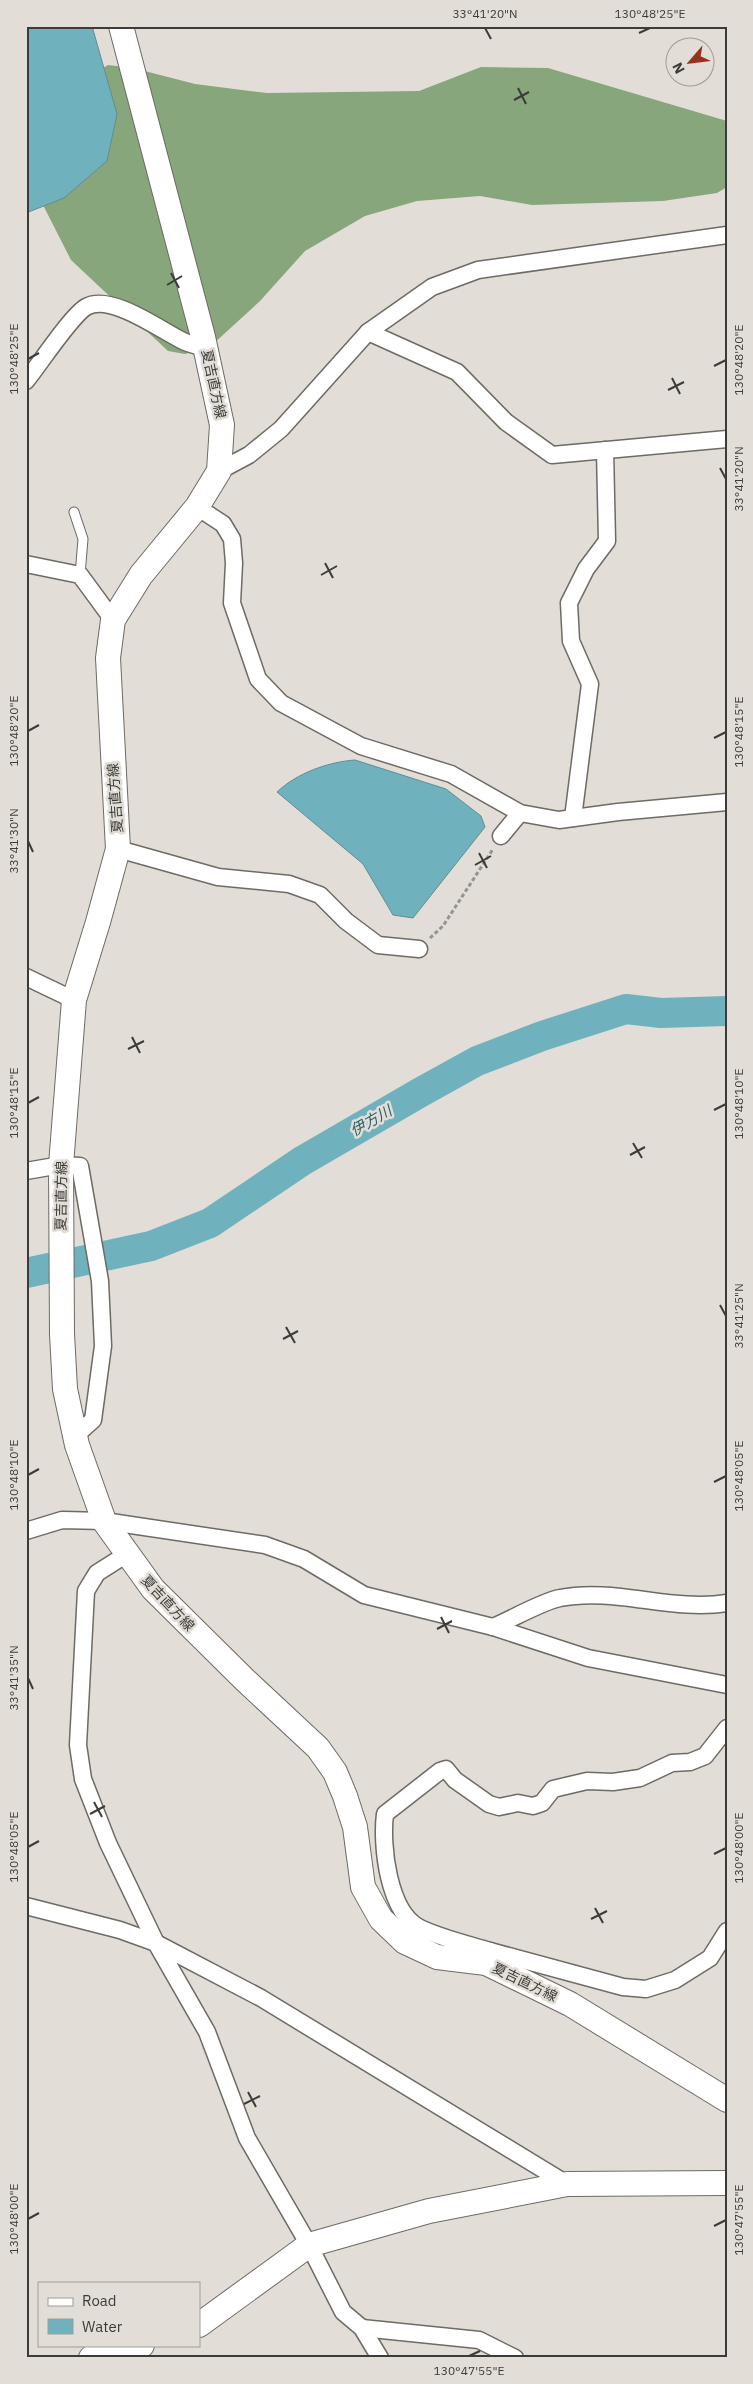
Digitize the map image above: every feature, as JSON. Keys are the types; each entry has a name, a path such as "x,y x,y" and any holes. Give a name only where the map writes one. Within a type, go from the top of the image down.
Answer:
{"main road":[{"name":"夏吉直方線","path":"121,26 206,348 222,425 219,471 197,507 141,575 113,620 108,658 118,849 74,1000 61,1165 61,1292 66,1389 75,1436 104,1521 153,1589 245,1680 318,1748 335,1772 345,1796 354,1827 363,1887 381,1919 405,1942 437,1957 488,1957 570,2004 727,2100"},
{"path":"200,2324 308,2245 429,2211 567,2184 727,2183"},
{"path":"91,2358 138,2346"}],"street":[{"path":"219,471 249,455 281,429 368,332 432,287 478,270 727,235"},
{"path":"26,381 76,317 87,306 102,304 125,309 183,341 206,348"},
{"path":"368,332 456,372 506,422 552,455 727,439"},
{"path":"573,818 590,684 571,641 569,603 586,568 607,541 605,450"},
{"path":"197,507 223,524 232,539 234,563 232,603 258,679 281,703 362,746 451,774 520,813 559,820 727,802"},
{"path":"26,565 80,575 113,620"},
{"path":"501,836 520,813"},
{"path":"118,849 218,877 290,884 320,895 346,921 378,945 419,949"},
{"path":"26,976 74,1000"},
{"path":"26,1171 61,1165 80,1166 100,1281 103,1346 94,1420 75,1436"},
{"path":"26,1531 62,1520 104,1521 264,1545 304,1560 364,1595 494,1627 588,1658 727,1685"},
{"path":"127,1554 97,1573 86,1592 78,1744 83,1779 105,1834 156,1943 207,2032 247,2138 308,2245 343,2312 362,2328 380,2358"},
{"path":"494,1627 559,1598 603,1596 706,1606 727,1603"},
{"path":"727,1728 705,1756 690,1762 672,1763 640,1778 613,1782 588,1781 553,1790 542,1803 533,1806 518,1803 499,1807 489,1804 455,1780 446,1769 440,1771 385,1814 383,1831 392,1890 404,1913 418,1927 488,1957 623,1987 646,1989 675,1980 710,1958 727,1931"},
{"path":"26,1906 120,1930 156,1943 261,1998 567,2184"},
{"path":"362,2328 479,2340 515,2358"}],"lane":[{"path":"74,512 83,538 80,575"}],"path":[{"path":"419,949 443,926 501,836"}],"green space":[{"path":"108,65 133,68 195,84 267,93 419,91 481,67 548,68 727,121 727,187 717,193 663,201 532,205 480,196 417,201 365,216 305,251 260,301 212,345 185,354 168,351 71,260 44,207 30,156 69,88"}],"water":[{"path":"26,26 92,26 117,114 107,161 64,198 26,213"},
{"path":"355,760 446,789 481,816 485,827 413,918 393,915 363,864 277,792 303,774 334,763"}],"waterway":[{"name":"伊方川","path":"26,1273 151,1246 210,1223 302,1161 421,1092 477,1061 542,1036 626,1009 661,1013 727,1011"}]}
